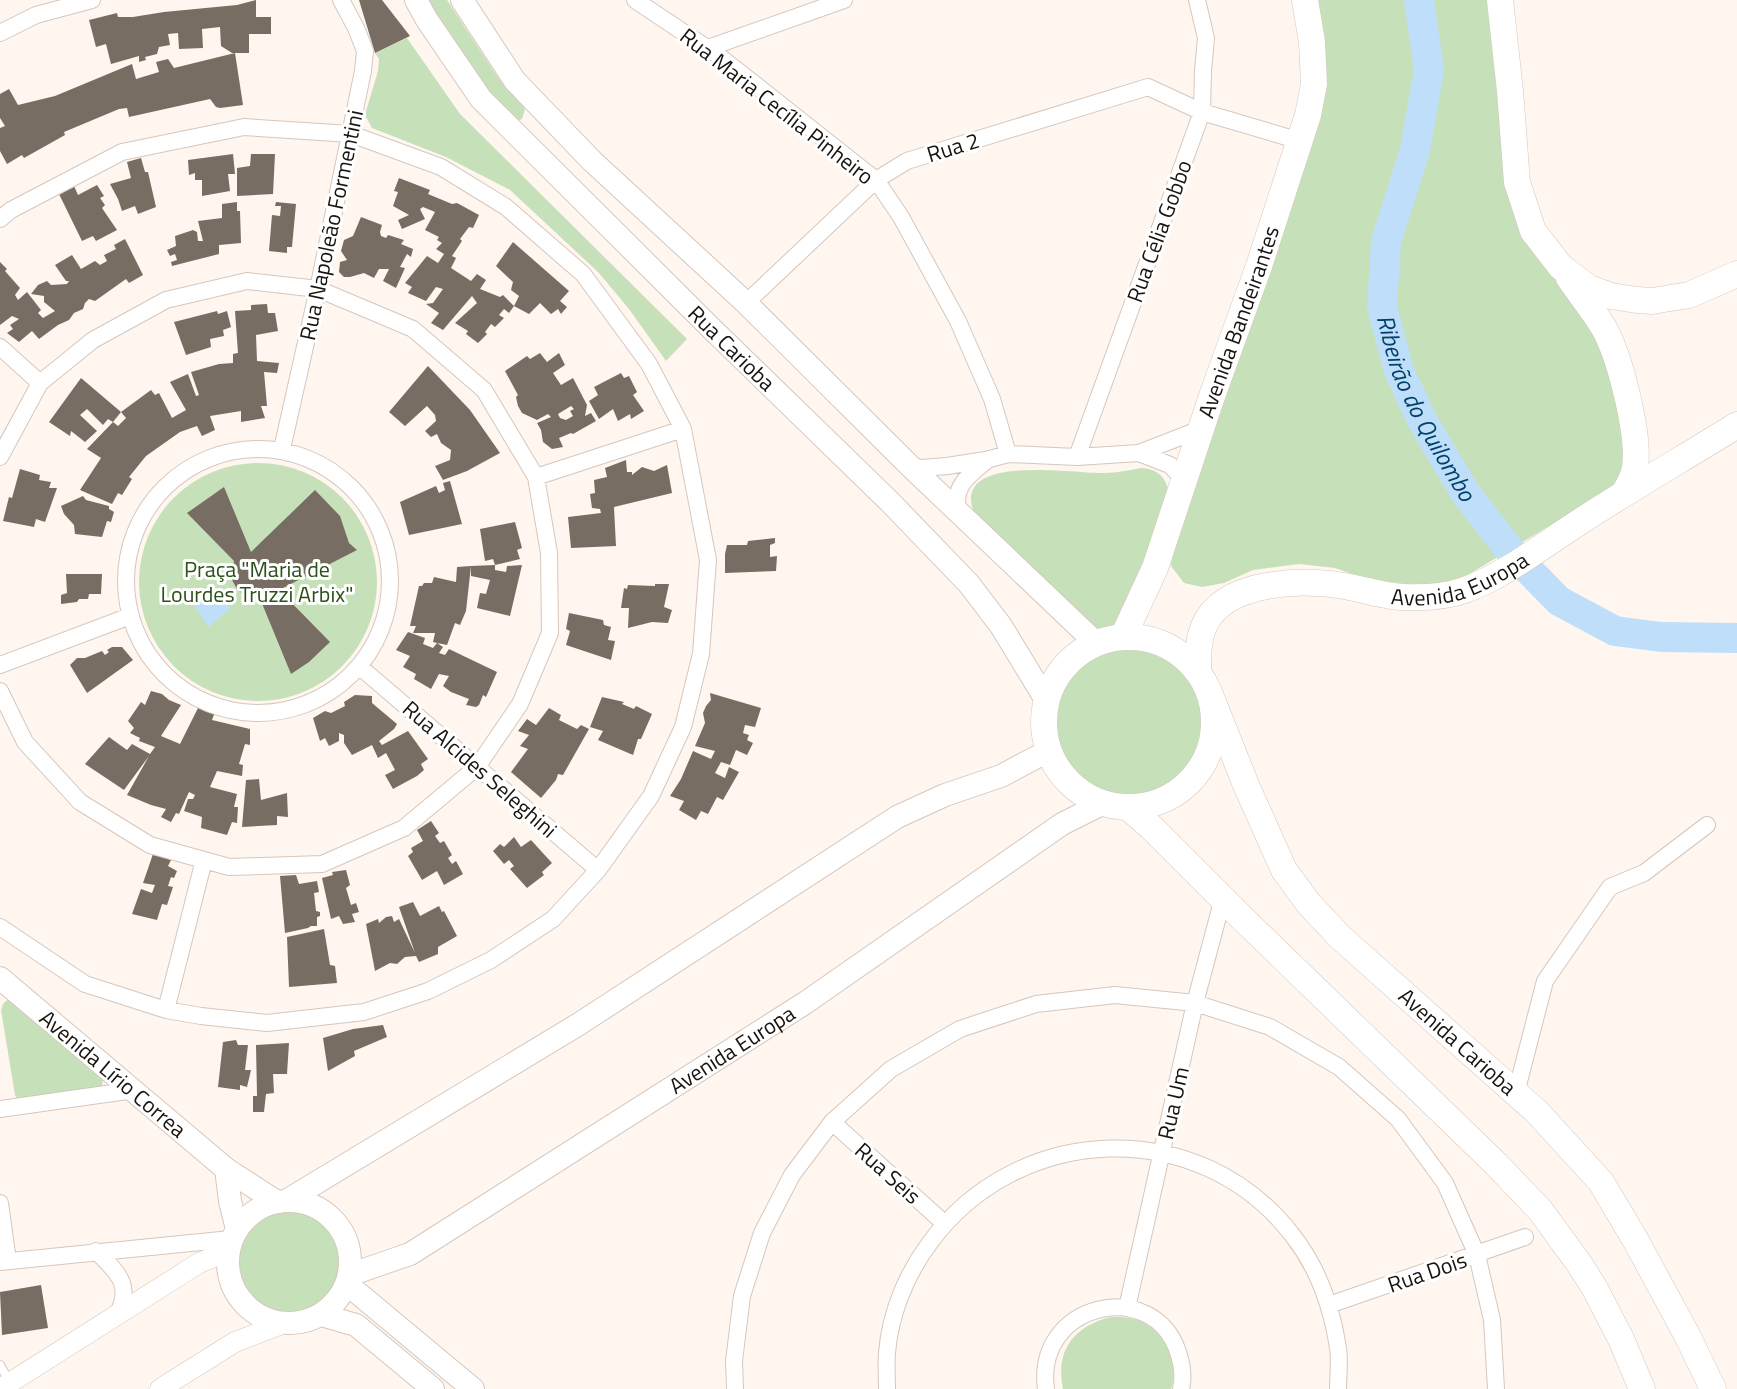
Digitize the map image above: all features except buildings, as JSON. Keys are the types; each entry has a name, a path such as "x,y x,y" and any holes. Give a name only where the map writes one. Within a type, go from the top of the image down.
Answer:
{"main road":[{"name":"Rua Carioba","path":"416,0 481,99 891,503 969,584 1001,626 1046,700"},
{"name":"Rua Carioba","path":"462,0 515,81 592,161 746,303 910,466 1096,643"},
{"name":"Avenida Bandeirantes","path":"1123,637 1155,568 1300,141 1314,84 1312,42 1305,0"},
{"path":"1500,0 1518,182 1533,231 1603,327 1620,366 1635,450 1632,480 1624,493"},
{"path":"513,131 528,126 537,114 539,106"},
{"path":"1561,267 1589,288 1611,296 1652,301 1689,295 1737,274"},
{"name":"Avenida Europa","path":"1203,681 1199,642 1204,625 1214,611 1242,593 1264,586 1293,582 1346,586 1401,597 1441,595 1463,591 1503,570 1737,425"},
{"path":"1123,637 1144,638 1165,644 1183,655 1203,681 1215,719 1211,746 1199,771 1180,790 1156,803 1129,808 1102,804 1079,792 1060,774 1048,751 1043,725 1046,700 1057,676 1074,657 1096,643 1123,637"},
{"name":"Avenida Carioba","path":"1203,681 1284,870 1309,904 1340,937 1537,1112 1601,1182 1642,1250 1688,1336 1713,1389"},
{"path":"232,1239 248,1216 261,1207 281,1201 579,1024 897,817 945,795 1001,776 1048,751"},
{"name":"Avenida Europa","path":"348,1279 410,1254 805,1002 1062,824 1102,804"},
{"path":"1129,808 1504,1171 1540,1210 1594,1287 1621,1339 1642,1389"},
{"name":"Avenida Lírio Correa","path":"0,978 226,1169 281,1201"},
{"path":"226,1169 232,1239 227,1271 233,1290 245,1307 262,1318 282,1324 302,1322 321,1315 336,1301 348,1279 350,1256 346,1238 336,1222 322,1210 304,1202 281,1201"},
{"path":"348,1279 473,1389"},
{"path":"321,1315 356,1325 433,1389"}],"street":[{"path":"0,33 36,15 92,0"},
{"name":"Rua Maria Cecília Pinheiro","path":"635,0 708,48 876,180 901,217 958,321 992,399 1008,454"},
{"path":"708,48 844,0"},
{"name":"Rua Célia Gobbo","path":"1077,457 1202,112 1206,38 1197,0"},
{"name":"Rua Napoleão Formentini","path":"282,449 351,135 365,51 342,2"},
{"name":"Rua 2","path":"746,303 876,180 907,161 1148,87 1202,112 1300,141"},
{"path":"0,219 11,210 122,152 244,127 351,135 441,167 506,207 583,274 649,364 683,429 708,560 701,654 682,727 651,796 598,870 553,918 491,960 428,992 364,1012 267,1023 166,1010 85,984 0,927"},
{"path":"0,457 40,383 93,340 166,300 247,281 318,290 413,329 484,390 536,477 549,553 550,633 520,704 477,767 404,828 322,864 229,867 150,845 80,802 25,742 0,691"},
{"path":"0,347 40,383"},
{"path":"536,477 683,429"},
{"path":"910,466 921,468 986,460 1008,454 1077,457 1139,453 1201,429"},
{"path":"282,449 316,462 350,486 375,519 388,558 389,599 377,639 361,668 320,698 282,711 241,713 201,701 167,679 142,647 130,616 126,567 138,526 161,491 195,465 234,452 282,449"},
{"path":"1139,453 1170,465 1184,480"},
{"path":"958,511 956,501 963,480 986,460"},
{"path":"0,665 130,616"},
{"name":"Rua Alcides Seleghini","path":"361,668 598,870"},
{"path":"1516,1093 1545,981 1610,887 1644,873 1707,825"},
{"path":"166,1010 204,860"},
{"name":"Rua Um","path":"1127,1308 1195,1003 1223,898"},
{"path":"735,1389 734,1361 742,1296 762,1233 792,1174 832,1122 891,1069 960,1029 1036,1004 1115,995 1195,1003 1270,1027 1339,1067 1398,1119 1445,1183 1477,1255 1492,1320 1496,1389"},
{"path":"0,1109 134,1090"},
{"name":"Rua Seis","path":"832,1122 944,1223"},
{"path":"887,1389 887,1352 897,1305 916,1262 944,1223 980,1191 1021,1167 1067,1152 1114,1148 1161,1153 1208,1169 1234,1182 1266,1206 1293,1235 1314,1269 1329,1305 1338,1350 1338,1389"},
{"path":"0,1203 4,1262 232,1239"},
{"name":"Rua Dois","path":"1329,1305 1525,1237"},
{"path":"8,1387 199,1263 232,1239"},
{"path":"96,1251 122,1280 125,1300 117,1316"},
{"path":"1047,1389 1045,1376 1048,1356 1056,1338 1070,1323 1087,1312 1107,1307 1127,1308 1146,1315 1163,1328 1175,1345 1182,1364 1181,1389"},
{"path":"160,1389 235,1342 282,1324"}],"lane":[{"path":"0,1365 8,1387"}],"green space":[{"path":"422,0 447,0 499,79 525,109 522,119 513,123"},
{"path":"1316,0 1490,0 1508,184 1602,350 1617,390 1626,461 1616,483 1461,579 1431,587 1366,579 1335,568 1299,564 1253,570 1224,583 1202,587 1184,583 1171,566 1172,553 1194,483 1269,269"},
{"path":"407,38 460,114 687,339 666,361 629,309 598,272 510,190 446,157 372,128 366,117 366,111 378,71 379,59 375,53"},
{"name":"Praça \"Maria de Lourdes Truzzi Arbix\"","path":"246,463 270,463 293,468 314,477 334,490 350,506 363,526 372,547 377,582 375,605 368,628 350,658 334,674 314,687 293,696 270,701 246,701 223,696 202,687 182,674 166,658 153,638 144,617 139,594 139,570 144,547 153,526 166,506 182,490 202,477 223,468"},
{"path":"1141,468 1157,472 1166,482 1169,493 1126,618 1112,628 1096,628 976,517 971,496 979,482 995,474 1043,470 1110,473"},
{"path":"1128,645 1143,646 1158,651 1183,667 1199,692 1204,707 1204,737 1199,752 1183,777 1158,793 1143,798 1128,799 1113,798 1098,793 1073,777 1057,752 1052,737 1051,722 1052,707 1057,692 1073,667 1098,651 1113,646"},
{"path":"8,999 103,1080 102,1087 18,1101 15,1095 1,1010"},
{"path":"289,1209 309,1213 326,1225 338,1242 342,1262 338,1282 326,1299 309,1311 289,1315 269,1311 252,1299 240,1282 236,1262 240,1242 252,1225 269,1213"},
{"path":"1111,1317 1124,1317 1144,1323 1159,1335 1169,1352 1174,1370 1171,1389 1063,1389 1062,1363 1070,1342 1077,1333 1098,1321"}],"water":[{"path":"219,592 230,608 209,627 194,605"}],"waterway":[{"name":"Ribeirão do Quilombo","path":"1419,0 1429,70 1415,150 1386,242 1382,307 1399,371 1423,422 1466,494 1512,553 1559,601 1615,631 1661,637 1737,638"}]}
